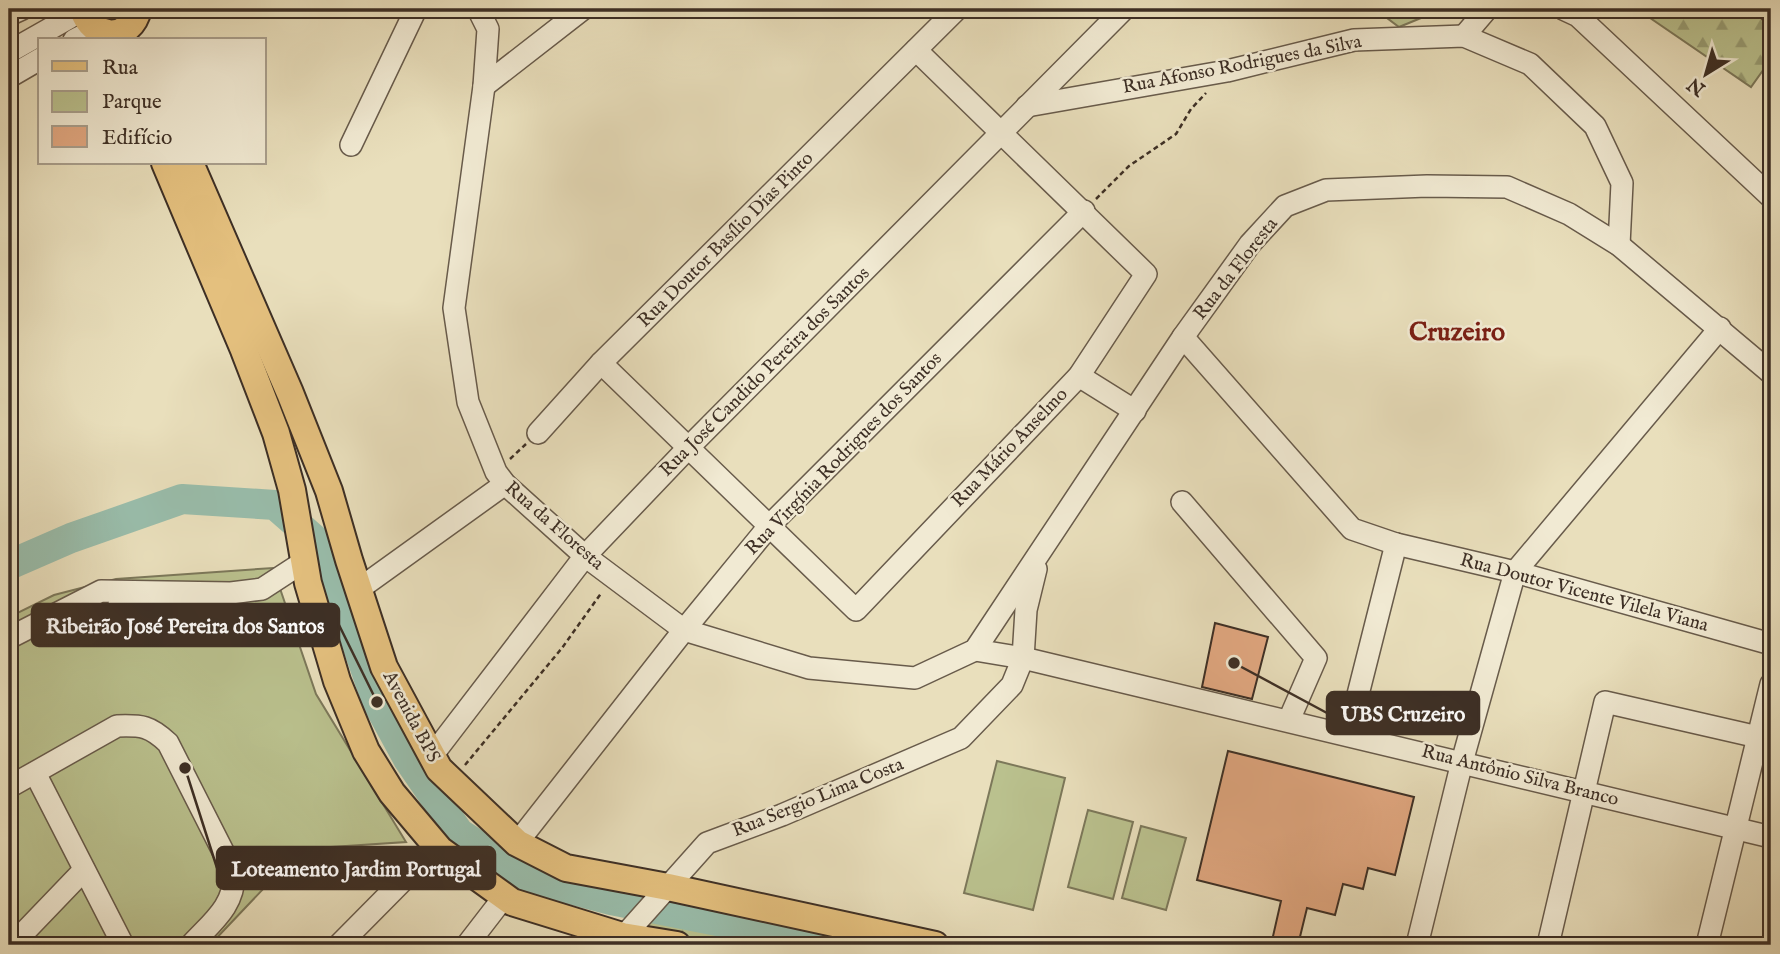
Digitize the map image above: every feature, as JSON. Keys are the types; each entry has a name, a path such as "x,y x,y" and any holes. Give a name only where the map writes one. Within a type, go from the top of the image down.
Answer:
{"main road":[{"path":"165,164 276,433 292,490 303,554 337,681 366,751 430,852 512,902 621,937 677,945"},
{"name":"Avenida BPS","path":"190,164 290,393 329,491 384,667 439,769 517,843 566,868 935,945"}],"street":[{"path":"9,15 22,9"},
{"path":"351,145 416,9"},
{"name":"Rua da Floresta","path":"478,9 488,29 484,86 454,308 468,402 500,478 585,556 684,630 810,668 915,678 975,650 1183,337 1250,244 1285,206 1326,190 1427,186 1507,187 1569,214 1619,246 1771,373"},
{"path":"484,86 583,9"},
{"name":"Rua Doutor Basílio Dias Pinto","path":"538,433 601,363 957,9"},
{"name":"Rua José Candido Pereira dos Santos","path":"432,757 585,556 689,447 1124,9"},
{"path":"1464,36 1487,9"},
{"path":"1563,9 1578,16 1771,197"},
{"path":"63,38 106,27"},
{"name":"Rua Afonso Rodrigues da Silva","path":"1027,106 1227,71 1354,40 1464,36 1530,64 1595,126 1622,183 1619,246"},
{"path":"9,52 38,45"},
{"path":"916,50 1084,211"},
{"path":"9,76 38,60"},
{"name":"Rua Mário Anselmo","path":"770,526 856,610 1079,376 1146,274 1084,211"},
{"name":"Rua Virgínia Rodrigues dos Santos","path":"517,843 684,630 770,526 1084,211"},
{"path":"1417,945 1462,762 1515,572 1720,328"},
{"name":"Rua Doutor Vicente Vilela Viana","path":"1183,337 1352,529 1396,544 1515,572 1771,644"},
{"path":"601,363 770,526"},
{"path":"1079,376 1135,411"},
{"path":"359,589 500,478"},
{"path":"1182,502 1316,658 1289,720"},
{"path":"1348,734 1396,544"},
{"path":"975,650 1023,658 1026,610 1040,553"},
{"path":"9,638 102,590 231,593 261,589 303,554"},
{"path":"261,589 257,606 266,624"},
{"path":"59,612 102,603 212,613 323,633"},
{"name":"Rua Antônio Silva Branco","path":"1023,658 1771,836"},
{"name":"Rua Sergio Lima Costa","path":"621,937 707,844 782,816 961,738 1012,685 1023,658"},
{"path":"1706,945 1771,684"},
{"path":"1548,945 1605,702 1758,737"},
{"path":"9,787 117,726 136,725 153,729 168,743 234,873 234,887 229,903 191,945"},
{"path":"34,773 123,945"},
{"path":"338,945 430,852"},
{"path":"12,945 84,870"},
{"path":"467,945 504,897"}],"path":[{"path":"1084,211 1129,166 1176,134 1191,109 1227,71"},
{"path":"500,478 538,433"},
{"path":"452,781 562,648 613,577"}],"green space":[{"path":"1375,9 1443,9 1399,27"},
{"path":"1637,9 1752,9 1771,27 1771,59 1751,87"},
{"path":"273,568 316,694 406,842 301,849 210,945 9,945 9,617 54,595 116,579"},
{"path":"997,761 1065,778 1033,910 964,893"},
{"path":"1088,810 1133,822 1113,899 1068,887"},
{"path":"1141,826 1186,838 1166,910 1122,898"},
{"path":"674,896 901,945 711,945 638,931"}],"building":[{"path":"1215,623 1268,637 1252,699 1202,687"},
{"path":"1228,751 1414,797 1395,875 1368,868 1363,889 1343,884 1335,915 1307,908 1298,945 1271,945 1281,901 1197,880"}],"waterway":[{"path":"9,565 71,538 182,499 275,505 323,547 377,702 408,759 459,833 528,878 611,900 839,945"}],"place":[{"name":"UBS Cruzeiro","path":"1234,663"},
{"name":"Ribeirão José Pereira dos Santos","path":"377,702"},
{"name":"Loteamento Jardim Portugal","path":"185,768"}],"district":[{"name":"Cruzeiro","path":"1457,332"}]}
